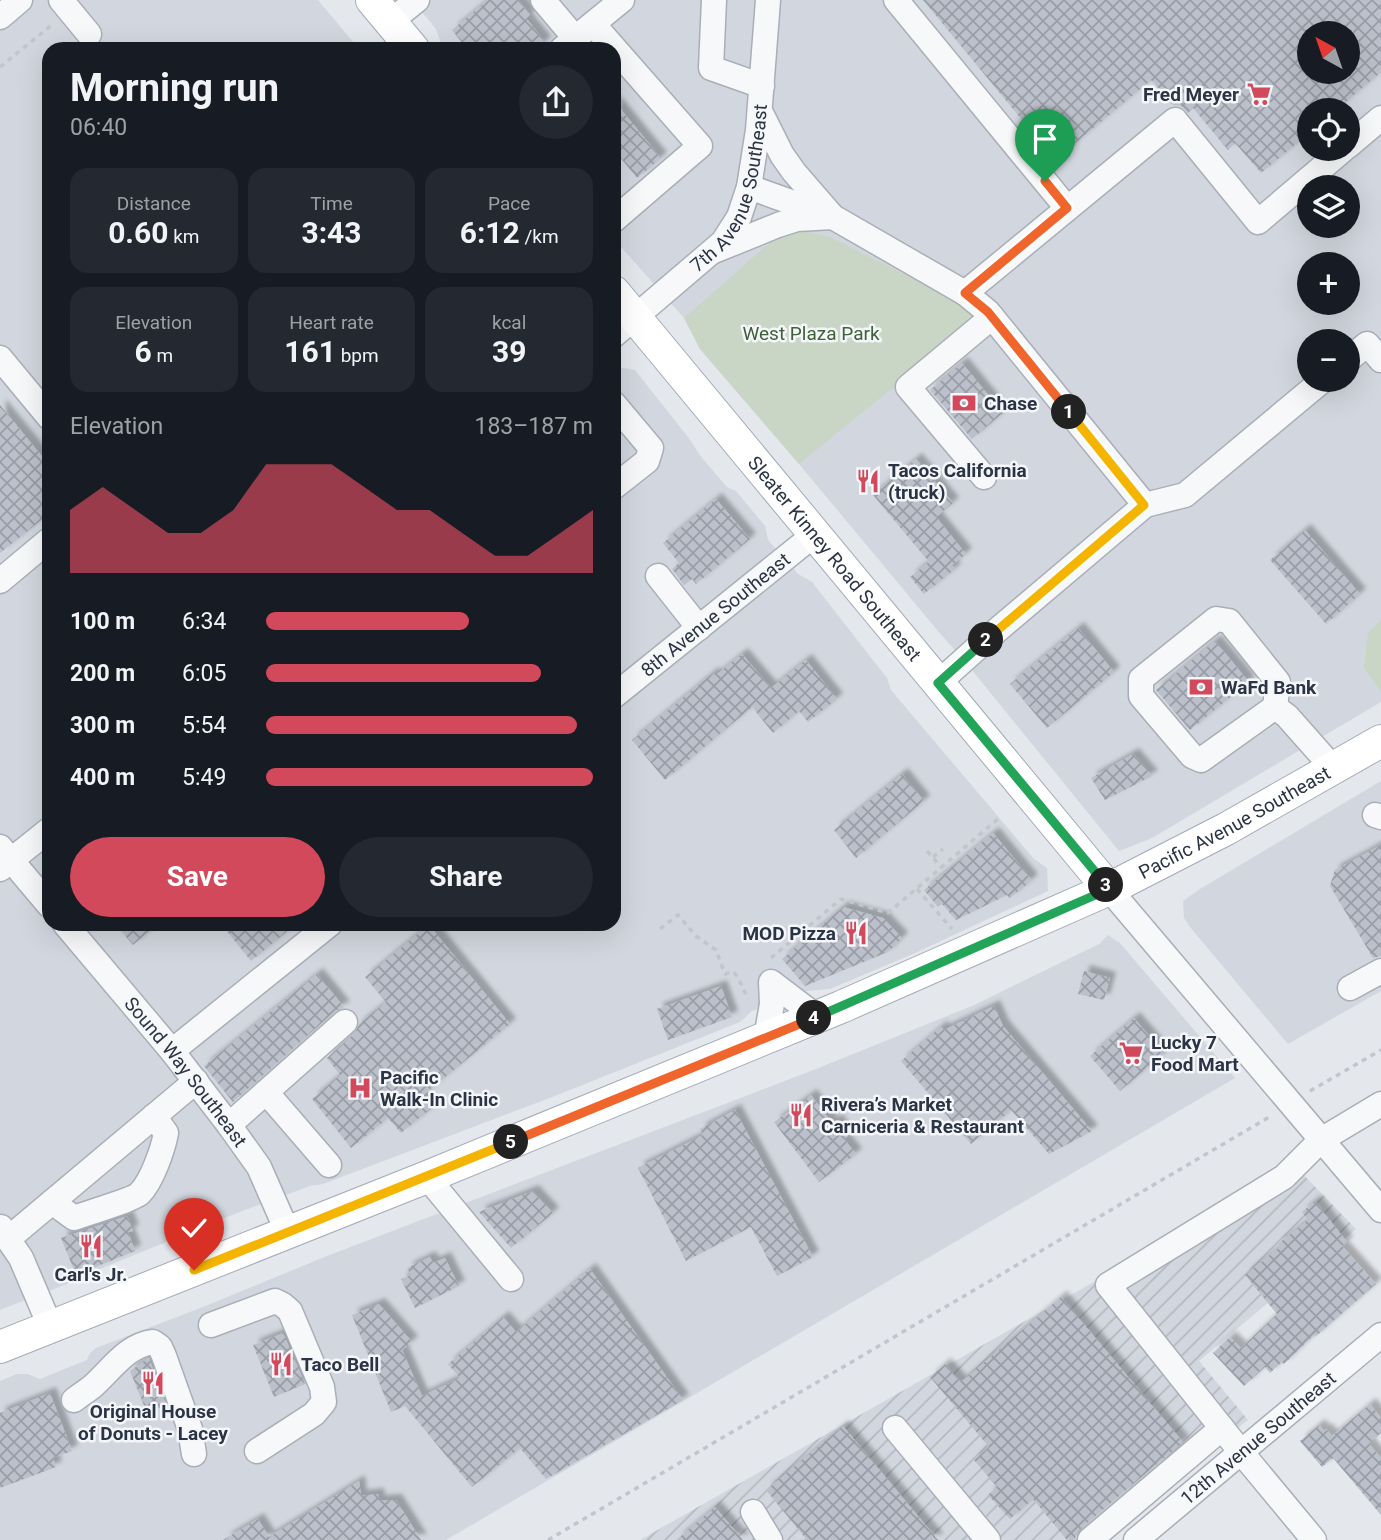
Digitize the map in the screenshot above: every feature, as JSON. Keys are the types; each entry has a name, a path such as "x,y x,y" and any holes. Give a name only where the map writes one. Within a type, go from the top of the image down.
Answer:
{"main road":[{"path":"381,11 407,42"},
{"name":"Sleater Kinney Road Southeast","path":"625,327 815,534 1109,889"},
{"name":"Pacific Avenue Southeast","path":"0,1347 427,1177 817,1017 1109,889 1226,829 1381,741"}],"street":[{"path":"0,17 20,0"},
{"path":"381,11 417,0"},
{"path":"543,0 577,37 622,0"},
{"path":"715,0 711,68 762,86"},
{"name":"7th Avenue Southeast","path":"625,327 723,242 739,217 749,187 760,110 768,0"},
{"path":"896,0 1067,208"},
{"path":"65,5 89,34"},
{"path":"621,76 700,146 621,205"},
{"path":"760,110 788,164 832,217"},
{"path":"1360,135 1381,118"},
{"path":"965,293 1175,120 1258,222 1330,161"},
{"path":"749,187 832,217 965,293 992,317 1144,505"},
{"path":"710,253 797,219 832,217"},
{"path":"984,477 908,387 992,317"},
{"path":"1360,354 1376,345"},
{"path":"0,358 42,409"},
{"path":"938,683 1144,505 1185,495 1309,392"},
{"path":"621,413 651,449 647,461 621,481"},
{"name":"8th Avenue Southeast","path":"621,689 815,534"},
{"path":"0,581 42,546"},
{"path":"659,576 699,628"},
{"path":"1216,619 1229,621 1279,681 1275,708 1201,760 1192,756 1141,696 1141,680 1216,619"},
{"path":"1275,708 1287,716 1333,768"},
{"path":"42,835 4,859 42,898"},
{"name":"Sleater Kinney Road Southeast","path":"1109,889 1381,1210"},
{"name":"Sound Way Southeast","path":"71,931 172,1051 229,1125 259,1167 288,1233"},
{"path":"172,1051 321,931"},
{"path":"1350,988 1381,971"},
{"path":"766,1038 772,1004 771,982 817,1017"},
{"path":"229,1125 345,1023"},
{"path":"50,1326 21,1258 4,1232 52,1202 195,1081"},
{"path":"266,1092 329,1165"},
{"path":"1314,1540 1108,1285 1284,1177 1321,1140 1381,1104"},
{"path":"52,1202 74,1218 140,1194 163,1150 166,1133 154,1116"},
{"path":"427,1177 511,1279"},
{"path":"211,1325 275,1301 283,1304 289,1311 322,1387 324,1402 314,1414 257,1451"},
{"name":"12th Avenue Southeast","path":"1136,1540 1381,1335"},
{"path":"74,1399 92,1387 133,1349 153,1342 164,1356 190,1429 194,1454"},
{"path":"895,1428 988,1540"},
{"path":"1090,1540 1222,1428"},
{"path":"753,1512 770,1540"}],"path":[{"path":"0,67 65,5"},
{"path":"771,958 841,899 888,913 999,818"},
{"path":"933,857 943,849"},
{"path":"927,850 942,868"},
{"path":"917,889 956,934"},
{"path":"660,929 677,915 696,936 716,950 724,974 734,972 741,984"},
{"path":"548,1540 1268,1119 1289,1103 1381,1050"}],"shaded area":[{"path":"0,0 318,0 353,42 42,42 42,931 621,931 621,368 635,370 702,458 727,487 736,491 765,526 768,540 798,574 812,582 887,678 891,690 1034,859 1047,868 1048,891 830,989 806,991 752,1011 740,1022 560,1094 323,1184 310,1186 237,1213 0,1310"},
{"path":"412,0 1381,0 1381,702 1152,838 1119,851 967,664 700,349 684,318 621,247 621,42 441,42 436,29"},
{"path":"1381,781 1381,991 1288,1044 1190,927 1184,918 1183,901"},
{"path":"1108,935 1120,943 1235,1078 446,1540 0,1540 0,1381 17,1374 28,1374 40,1379 87,1360 96,1348 327,1256 816,1069 972,1006 1099,944"},
{"path":"1296,1167 1356,1229 1199,1361 1248,1420 1095,1540 640,1540"}],"green space":[{"name":"West Plaza Park","path":"804,231 830,237 946,295 973,313 977,322 799,464 700,349 684,318 766,246 783,234"},
{"path":"1381,620 1381,692 1364,668 1368,633"}],"building":[{"path":"488,0 518,0 530,15 526,18 545,42 461,42 452,30"},
{"name":"Fred Meyer","path":"923,0 1381,0 1381,72 1350,98 1297,98 1297,143 1261,173 1235,143 1228,150 1193,108 1188,113 1181,106 1173,105 1151,80 1055,160"},
{"path":"621,109 661,158 637,178 621,159"},
{"name":"Chase","path":"962,363 1003,413 972,439 930,390"},
{"path":"0,405 42,456 42,520 0,553"},
{"path":"916,459 953,503 936,517 966,554 952,565 955,569 924,594 910,577 929,562 873,495"},
{"path":"716,499 750,539 696,584 692,579 684,585 672,569 679,563 663,543"},
{"path":"1305,530 1360,594 1326,624 1270,560"},
{"path":"1078,628 1114,672 1047,728 1010,684"},
{"name":"WaFd Bank","path":"1215,641 1249,682 1190,730 1156,690"},
{"path":"742,654 771,688 806,660 837,699 808,722 799,711 773,733 752,707 665,780 632,740 713,673 715,676"},
{"path":"1133,754 1152,776 1105,800 1091,778"},
{"path":"902,774 924,801 856,858 834,830"},
{"path":"993,833 1032,880 1010,898 1007,895 956,920 942,904 938,907 924,890"},
{"path":"1381,845 1381,956 1373,958 1330,886 1335,870"},
{"path":"843,907 883,918 902,938 888,952 805,986 782,959"},
{"path":"121,931 150,931 133,945"},
{"path":"227,931 287,931 251,961"},
{"path":"422,931 434,931 510,1024 422,1096 432,1108 401,1133 388,1118 351,1148 312,1099 340,1075 327,1058 355,1033 359,1024 386,1002 365,977"},
{"path":"1084,971 1110,978 1104,1000 1078,994"},
{"path":"317,974 344,1007 335,1011 233,1102 204,1066"},
{"path":"721,986 732,1017 668,1040 657,1009"},
{"path":"994,1006 1003,1026 1092,1131 1049,1154 1011,1110 971,1144 901,1061 941,1027 944,1030"},
{"path":"1134,1018 1164,1053 1120,1091 1090,1056"},
{"path":"811,1095 832,1123 837,1120 848,1136 844,1139 856,1154 819,1182 774,1122"},
{"path":"735,1110 813,1257 777,1276 751,1227 686,1261 638,1168 703,1135 700,1129"},
{"path":"533,1191 553,1213 511,1248 479,1212"},
{"path":"1315,1201 1347,1242 1342,1246 1376,1284 1315,1337 1314,1335 1284,1364 1282,1362 1270,1373 1265,1367 1244,1386 1213,1353 1230,1337 1241,1348 1277,1314 1245,1275 1308,1220 1302,1212"},
{"path":"127,1216 133,1231 128,1232 135,1251 76,1275 61,1238"},
{"path":"430,1257 433,1263 445,1258 459,1286 415,1308 401,1279 411,1275 407,1268"},
{"path":"590,1269 683,1400 546,1479 520,1448 472,1487 405,1406 391,1412 352,1315 379,1304 412,1342 402,1350 422,1396 460,1378 448,1364 503,1317 516,1332"},
{"path":"1061,1297 1183,1442 1080,1529 1075,1540 1067,1540 1033,1499 1010,1519 988,1495 997,1487 974,1460 989,1447 930,1377 945,1364 961,1382"},
{"name":"Taco Bell","path":"283,1333 305,1384 274,1397 253,1345"},
{"path":"149,1358 166,1405 147,1413 130,1371"},
{"path":"50,1393 72,1451 53,1458 56,1467 0,1488 0,1413"},
{"path":"1370,1404 1381,1418 1381,1433 1368,1443 1381,1458 1381,1515 1333,1458 1322,1467 1300,1441 1319,1425 1332,1436"},
{"path":"843,1426 938,1540 807,1540 766,1490"},
{"path":"359,1481 361,1496 378,1494 379,1501 396,1500 421,1540 223,1540 258,1519 269,1537"},
{"path":"715,1507 743,1540 676,1540"}],"place":[{"name":"Fred Meyer","path":"1259,94"},
{"name":"Chase","path":"964,403"},
{"name":"Tacos California (truck)","path":"868,481"},
{"name":"WaFd Bank","path":"1201,687"},
{"name":"MOD Pizza","path":"856,933"},
{"name":"Lucky 7 Food Mart","path":"1131,1053"},
{"name":"Pacific Walk-In Clinic","path":"360,1088"},
{"name":"Rivera’s Market Carniceria & Restaurant","path":"801,1115"},
{"name":"Carl's Jr.","path":"91,1246"},
{"name":"Taco Bell","path":"281,1364"},
{"name":"Original House of Donuts - Lacey","path":"153,1383"}],"route":[{"path":"194,1270 829,1012 1109,889 938,683 1144,505 988,312 965,293 1067,208 1045,181"}]}
